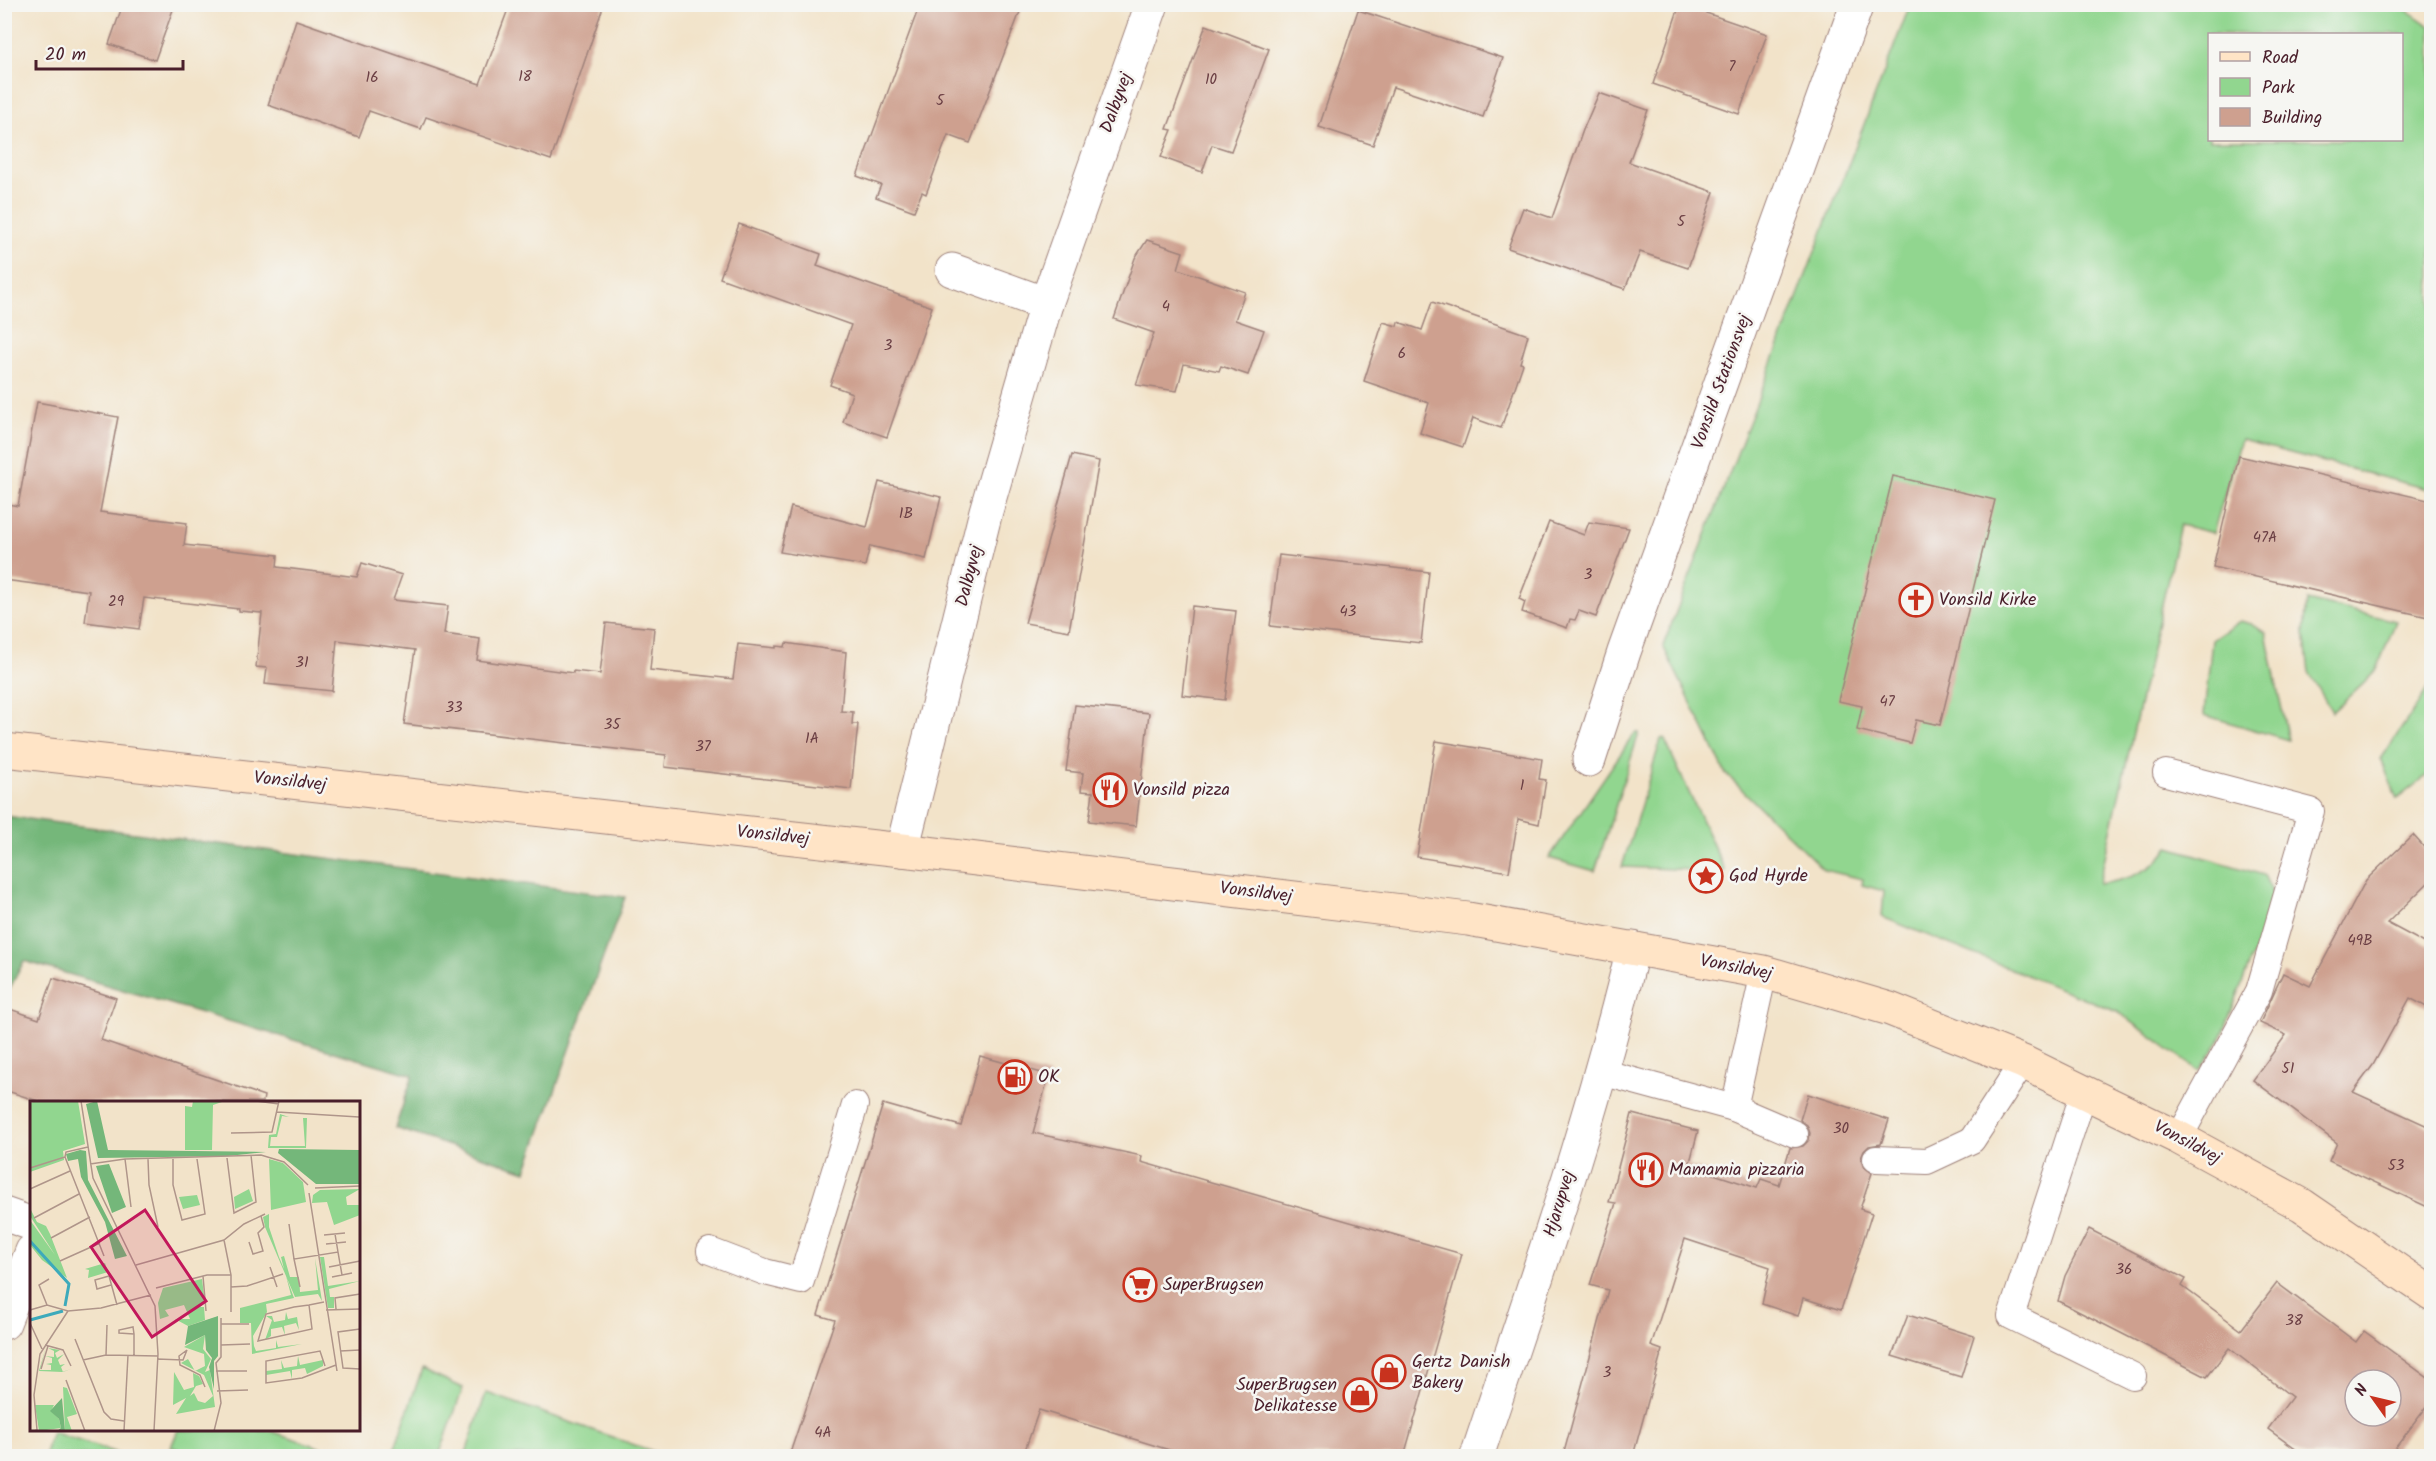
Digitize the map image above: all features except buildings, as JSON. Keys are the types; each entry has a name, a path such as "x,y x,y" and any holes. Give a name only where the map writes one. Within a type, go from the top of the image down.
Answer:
{"main road":[{"name":"Vonsildvej","path":"4,750 902,850 1468,919 1764,972 1890,1009 2023,1062 2180,1138 2302,1205 2432,1294"}],"street":[{"name":"Dalbyvej","path":"902,850 988,503 1046,304 1152,4"},
{"name":"Vonsild Stationsvej","path":"1589,760 1628,641 1857,4"},
{"path":"952,270 1046,304"},
{"name":"Hjarupvej","path":"1477,1456 1552,1231 1601,1072 1633,948"},
{"path":"4,1214 30,1223"},
{"path":"4,1323 30,1256"}],"lane":[{"path":"2166,773 2311,811 2259,991 2180,1138"},
{"path":"1734,1108 1764,972"},
{"path":"1876,1160 1927,1161 1972,1140 2023,1062"},
{"path":"1601,1072 1734,1108 1795,1134"},
{"path":"2084,1092 2011,1316 2133,1376"},
{"path":"710,1251 765,1272 801,1281 855,1106"}],"green space":[{"path":"2398,4 2431,27 2431,490 2241,440 2213,533 2180,525 2099,884 2129,877 2148,868 2169,847 2264,875 2273,894 2258,942 2220,1041 2199,1071 2118,1012 1882,917 1884,891 1862,885 1863,879 1824,870 1726,774 1663,646 1910,5"},
{"path":"2307,600 2396,621 2376,671 2332,712 2309,672 2304,633"},
{"path":"2240,621 2255,625 2266,633 2288,740 2204,715 2212,640"},
{"path":"2431,684 2431,772 2397,799 2381,759"},
{"path":"1635,733 1639,733 1595,871 1549,858"},
{"path":"1664,738 1725,871 1622,867 1661,739"},
{"path":"5,816 625,897 526,1171 395,1128 413,1075 24,961 9,990 5,989"},
{"path":"422,1369 463,1388 439,1456 392,1456"},
{"path":"487,1393 666,1456 465,1456"},
{"path":"178,1431 271,1431 345,1456 198,1456 171,1447"},
{"path":"52,1432 126,1456 44,1456"}],"place":[{"name":"Vonsild Kirke","path":"1916,600"},
{"name":"Vonsild pizza","path":"1110,790"},
{"name":"God Hyrde","path":"1706,876"},
{"name":"OK","path":"1015,1077"},
{"name":"Mamamia pizzaria","path":"1646,1170"},
{"name":"SuperBrugsen","path":"1140,1285"},
{"name":"Gertz Danish Bakery","path":"1389,1372"},
{"name":"SuperBrugsen Delikatesse","path":"1360,1395"}]}
